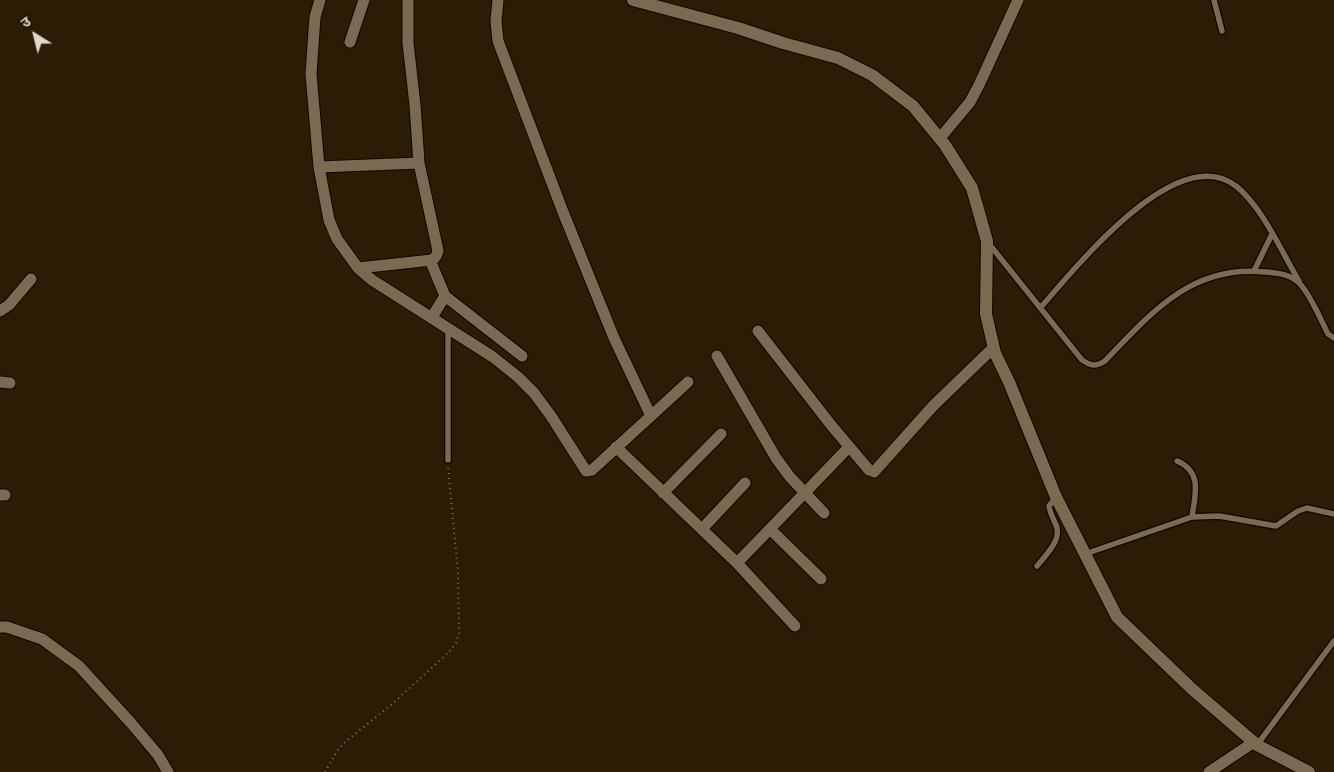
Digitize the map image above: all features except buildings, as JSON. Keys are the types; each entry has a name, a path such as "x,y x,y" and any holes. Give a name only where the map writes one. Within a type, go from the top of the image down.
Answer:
{"street":[{"path":"320,0 315,17 311,74 319,167 328,220 337,239 358,268 372,280 493,357 518,377 534,393 551,416 586,472 592,470 688,382"},
{"path":"350,42 364,0"},
{"path":"358,268 430,260 436,258 438,251 419,163 408,43 408,0"},
{"path":"498,0 496,21 498,41 610,329 651,416"},
{"path":"940,138 970,102 1018,0"},
{"path":"638,1 838,58 872,75 913,106 940,138 972,188 987,241 986,314 993,348 1056,497 1117,617 1192,689 1256,744 1308,772"},
{"path":"319,167 419,163"},
{"path":"430,260 444,296 522,356"},
{"path":"0,311 8,305 30,280"},
{"path":"432,317 444,296"},
{"path":"758,331 850,447 869,470 874,472 932,406 993,348"},
{"path":"718,356 776,458 824,513"},
{"path":"663,494 721,434"},
{"path":"616,447 737,563 795,626"},
{"path":"737,563 850,447"},
{"path":"702,529 746,483"},
{"path":"770,528 821,579"},
{"path":"0,627 7,627 42,639 79,666 158,755 168,772"},
{"path":"1209,772 1256,744"}],"lane":[{"path":"1214,0 1222,31"},
{"path":"1040,308 1124,218 1149,198 1185,180 1204,176 1219,178 1234,185 1260,213 1299,282 1306,290 1328,334 1334,338"},
{"path":"1254,271 1272,234"},
{"path":"987,241 1082,360 1090,366 1098,366 1105,361 1158,307 1183,290 1208,278 1232,272 1254,271 1290,277 1299,282"},
{"path":"448,328 448,460"},
{"path":"1177,461 1184,464 1190,470 1195,479 1196,488 1192,517"},
{"path":"1037,566 1057,536 1057,529 1049,506 1050,502 1056,497"},
{"path":"1085,554 1192,517 1220,516 1276,526 1298,511 1307,508 1334,514"},
{"path":"1256,744 1334,641"}],"path":[{"path":"325,772 344,742 391,704 449,652 456,643 459,633 458,572 448,460"}]}
